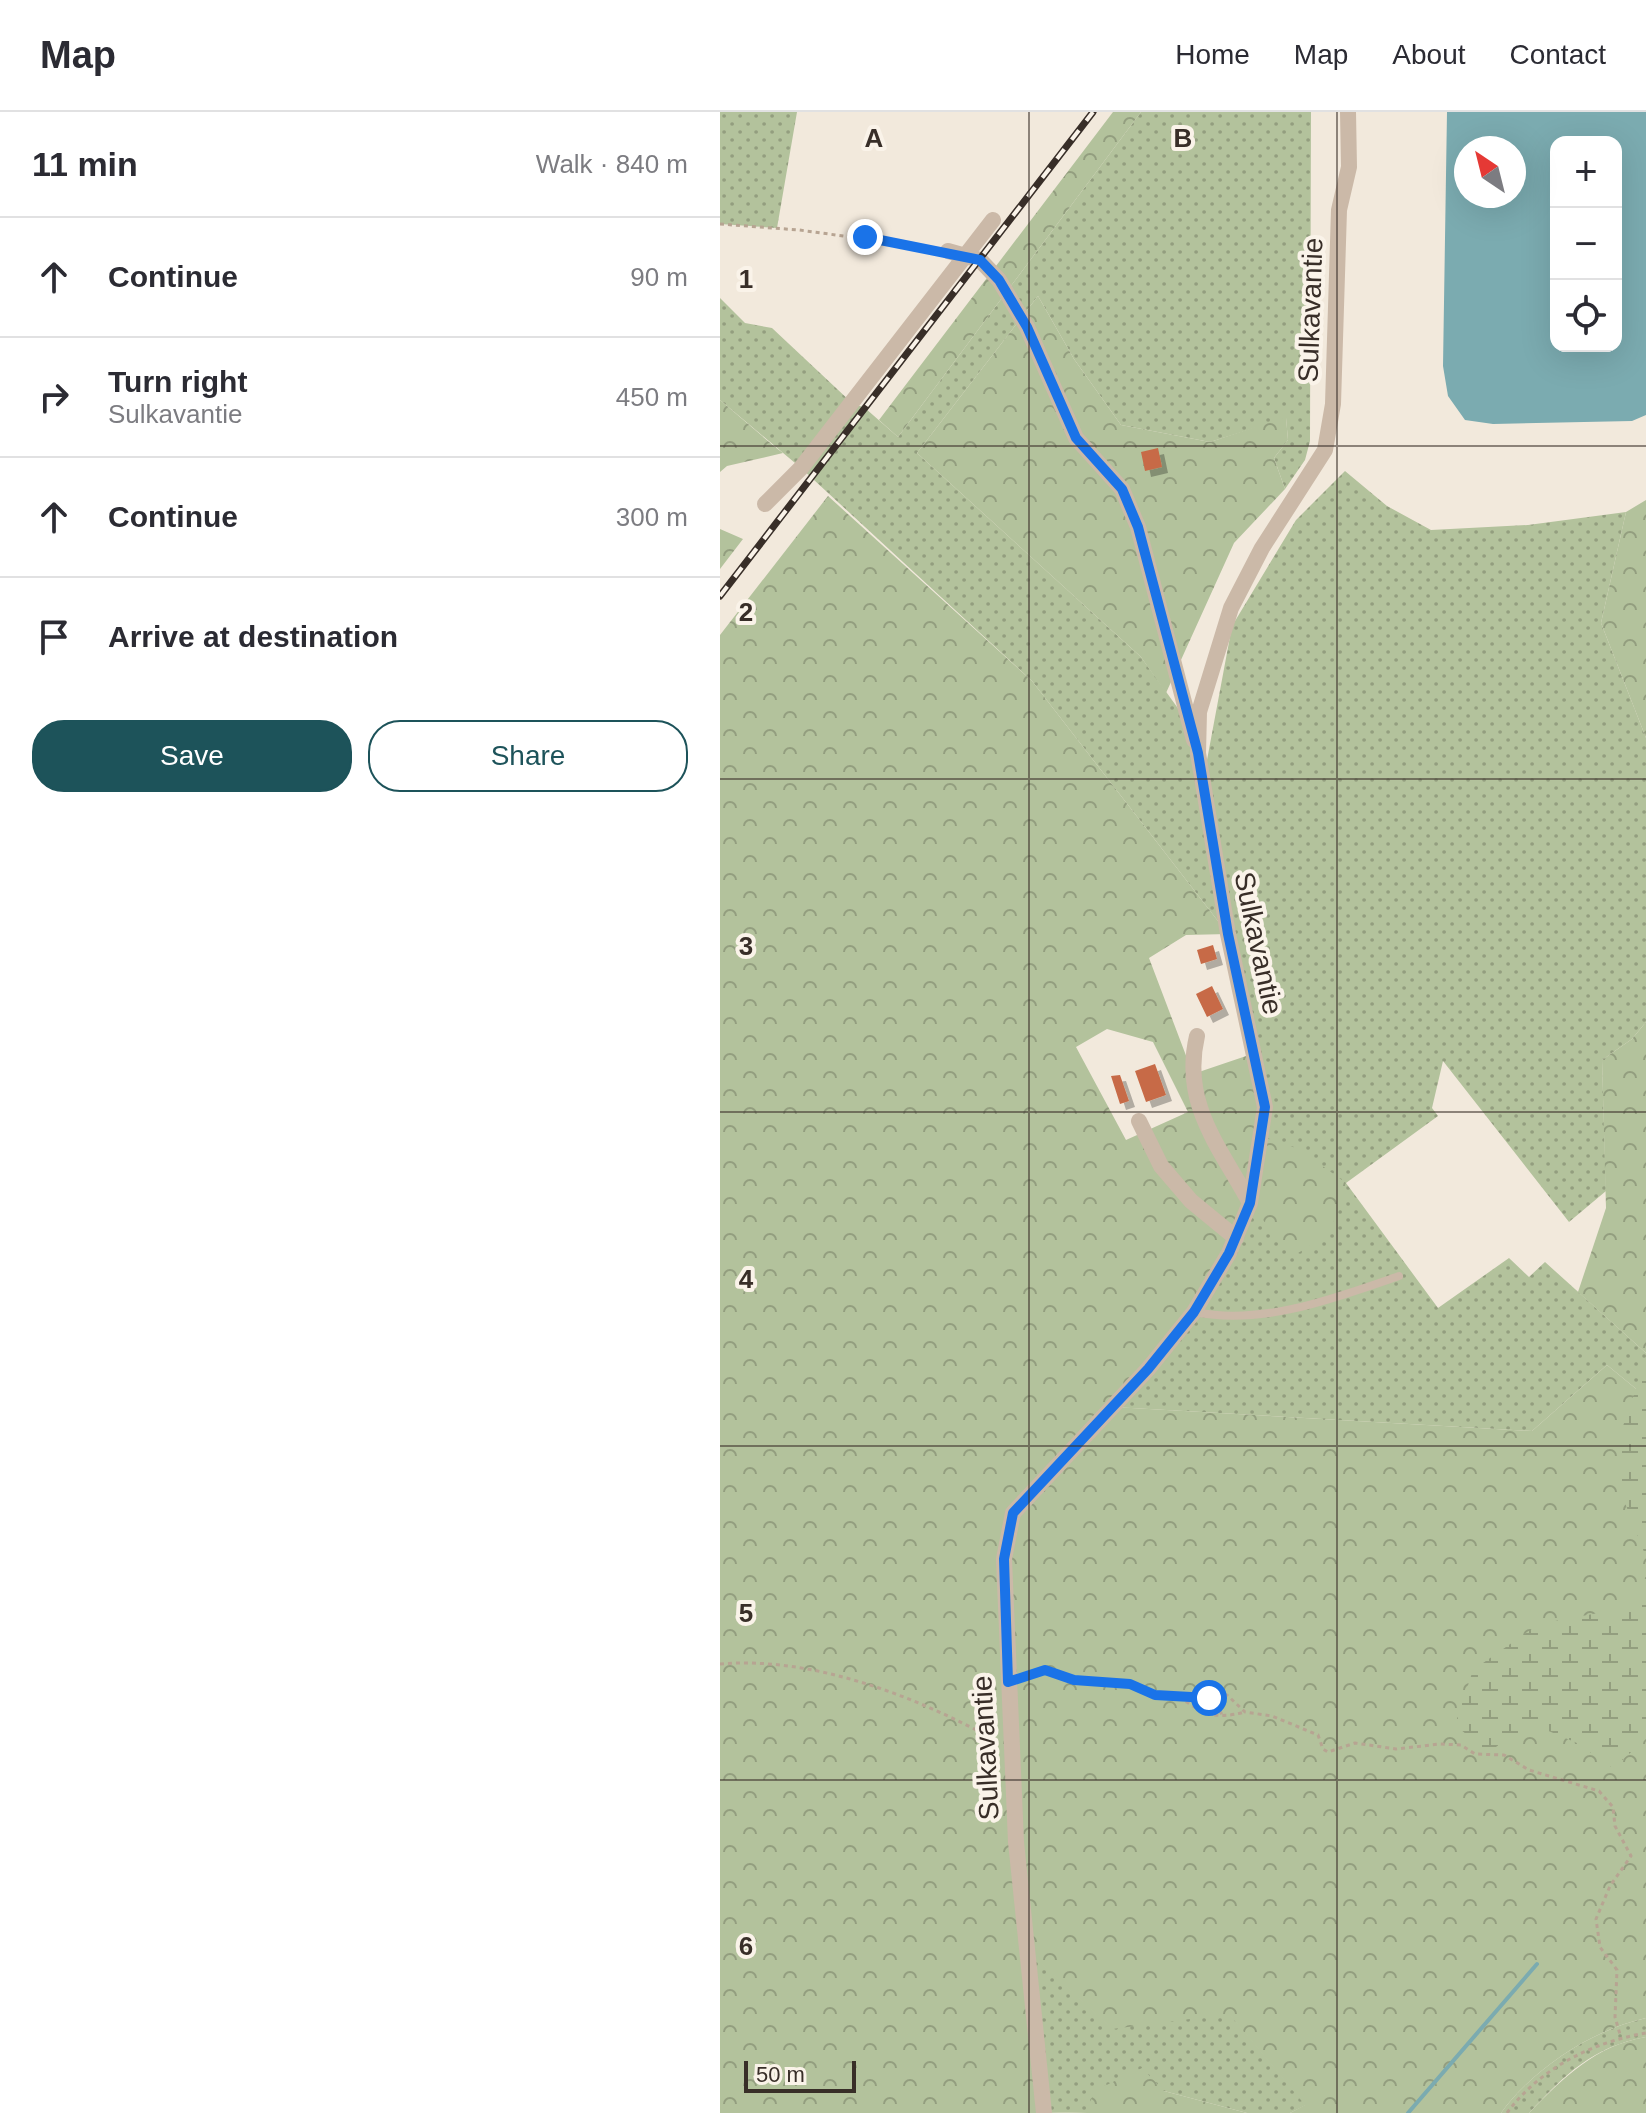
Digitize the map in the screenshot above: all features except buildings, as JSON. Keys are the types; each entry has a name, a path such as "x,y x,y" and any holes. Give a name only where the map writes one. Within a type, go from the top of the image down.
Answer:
{"street":[{"name":"Sulkavantie","path":"1044,2113 1040,2045 1025,1948 1011,1751 1004,1559 1013,1513 1148,1369 1194,1312 1236,1238 1250,1203 1265,1107 1228,934 1198,753 1199,712 1231,608 1262,548 1325,450 1333,404 1339,210 1349,167 1348,112"},
{"path":"765,504 801,468 993,220"},
{"path":"948,251 980,260 999,280 1027,327 1076,438 1122,489 1138,527 1198,753"},
{"path":"1197,1036 1192,1059 1195,1098 1207,1129 1250,1203"},
{"path":"1139,1121 1161,1166 1181,1190 1236,1238"}],"lane":[{"path":"1194,1312 1219,1317 1283,1311 1399,1276"}],"path":[{"path":"720,224 799,230 948,251"},
{"path":"720,1664 767,1662 895,1695 993,1739 1011,1751"},
{"path":"1008,1682 1045,1670 1074,1680 1130,1684 1155,1695 1209,1698 1227,1695 1245,1712"},
{"path":"1176,1695 1202,1712 1224,1717 1245,1712 1272,1716 1318,1735 1323,1749 1328,1752 1355,1743 1396,1749 1461,1745 1475,1754 1504,1755 1529,1770 1583,1784 1608,1799 1613,1807 1617,1832 1631,1856 1610,1886 1596,1919 1600,1947 1617,1970 1615,2017 1621,2038"},
{"path":"1209,1698 1224,1717"},
{"path":"1202,1712 1214,1703"},
{"path":"1507,2113 1548,2073 1597,2044 1646,2033"}],"green space":[{"path":"720,112 797,112 777,228 720,224"},
{"path":"1113,112 1141,112 898,437 879,420"},
{"path":"1141,112 1311,112 1310,441 1305,460 1285,489 1274,458 1288,440 1286,418 1210,442 1121,425 1074,359 1038,296 917,453 1141,657 1190,725 1195,745 1207,760 1232,626 1296,520 1345,471 1387,506 1431,530 1528,525 1626,512 1601,623 1646,738 1646,1022 1632,1039 1602,1060 1606,1191 1569,1222 1443,1061 1432,1108 1438,1116 1346,1183 1438,1308 1509,1258 1529,1277 1545,1262 1646,1353 1646,1397 1607,1365 1532,1431 1113,1407 1263,1137 1228,934 1032,681 801,468 720,400 720,298 745,323 772,328 852,403 865,408 898,437"},
{"path":"1038,296 1074,359 1121,425 1210,442 1286,417 1288,440 1274,458 1285,489 1234,543 1166,693 1141,657 917,453"},
{"path":"720,400 783,453 727,466 720,472"},
{"path":"828,496 1032,681 1228,934 1186,935 1149,958 1193,1074 1255,1053 1263,1137 1299,1149 1346,1183 1343,1197 1335,1219 1323,1236 1291,1257 1251,1204 1229,1253 1114,1407 1532,1431 1607,1365 1646,1397 1646,2018 1605,2032 1566,2053 1530,2081 1501,2113 1290,2113 1305,2105 1229,2014 1112,2029 1025,1949 1044,2113 720,2113 720,635","holes":["1107,1029 1153,1042 1188,1112 1126,1140 1076,1047"]},
{"path":"1646,500 1646,738 1601,623 1626,512"},
{"path":"720,529 743,539 720,569"},
{"path":"1646,1022 1646,1353 1578,1292 1606,1208 1602,1060 1632,1039"},
{"path":"1646,1359 1646,1557 1620,1490 1622,1429"},
{"path":"1646,1575 1646,1739 1613,1768 1577,1743 1532,1724 1488,1752 1455,1725 1473,1670 1539,1624 1636,1606"},
{"path":"1025,1948 1112,2028 1229,2013 1306,2105 1290,2113 1247,2113 1164,2091 1088,2112 1044,2113"},
{"path":"1646,2018 1646,2037 1610,2048 1581,2064 1529,2113 1501,2113 1530,2081 1566,2053 1605,2032"},
{"path":"1646,2037 1646,2113 1529,2113 1555,2087 1596,2055 1611,2047"},
{"path":"1142,2068 1164,2091 1247,2113 1053,2113 1087,2112 1094,2091"}],"water":[{"path":"1447,112 1646,112 1646,415 1632,421 1493,424 1465,420 1448,396 1443,366"}],"waterway":[{"path":"1408,2113 1537,1964"}],"railway":[{"path":"720,596 1093,112"}],"route":[{"path":"865,237 948,251 980,260 999,280 1027,327 1076,438 1122,489 1138,527 1168,650 1198,753 1228,934 1249,1020 1265,1107 1262,1144 1250,1203 1229,1253 1194,1312 1148,1369 1013,1513 1004,1559 1008,1682 1045,1670 1074,1680 1130,1684 1155,1695 1209,1698"}]}
